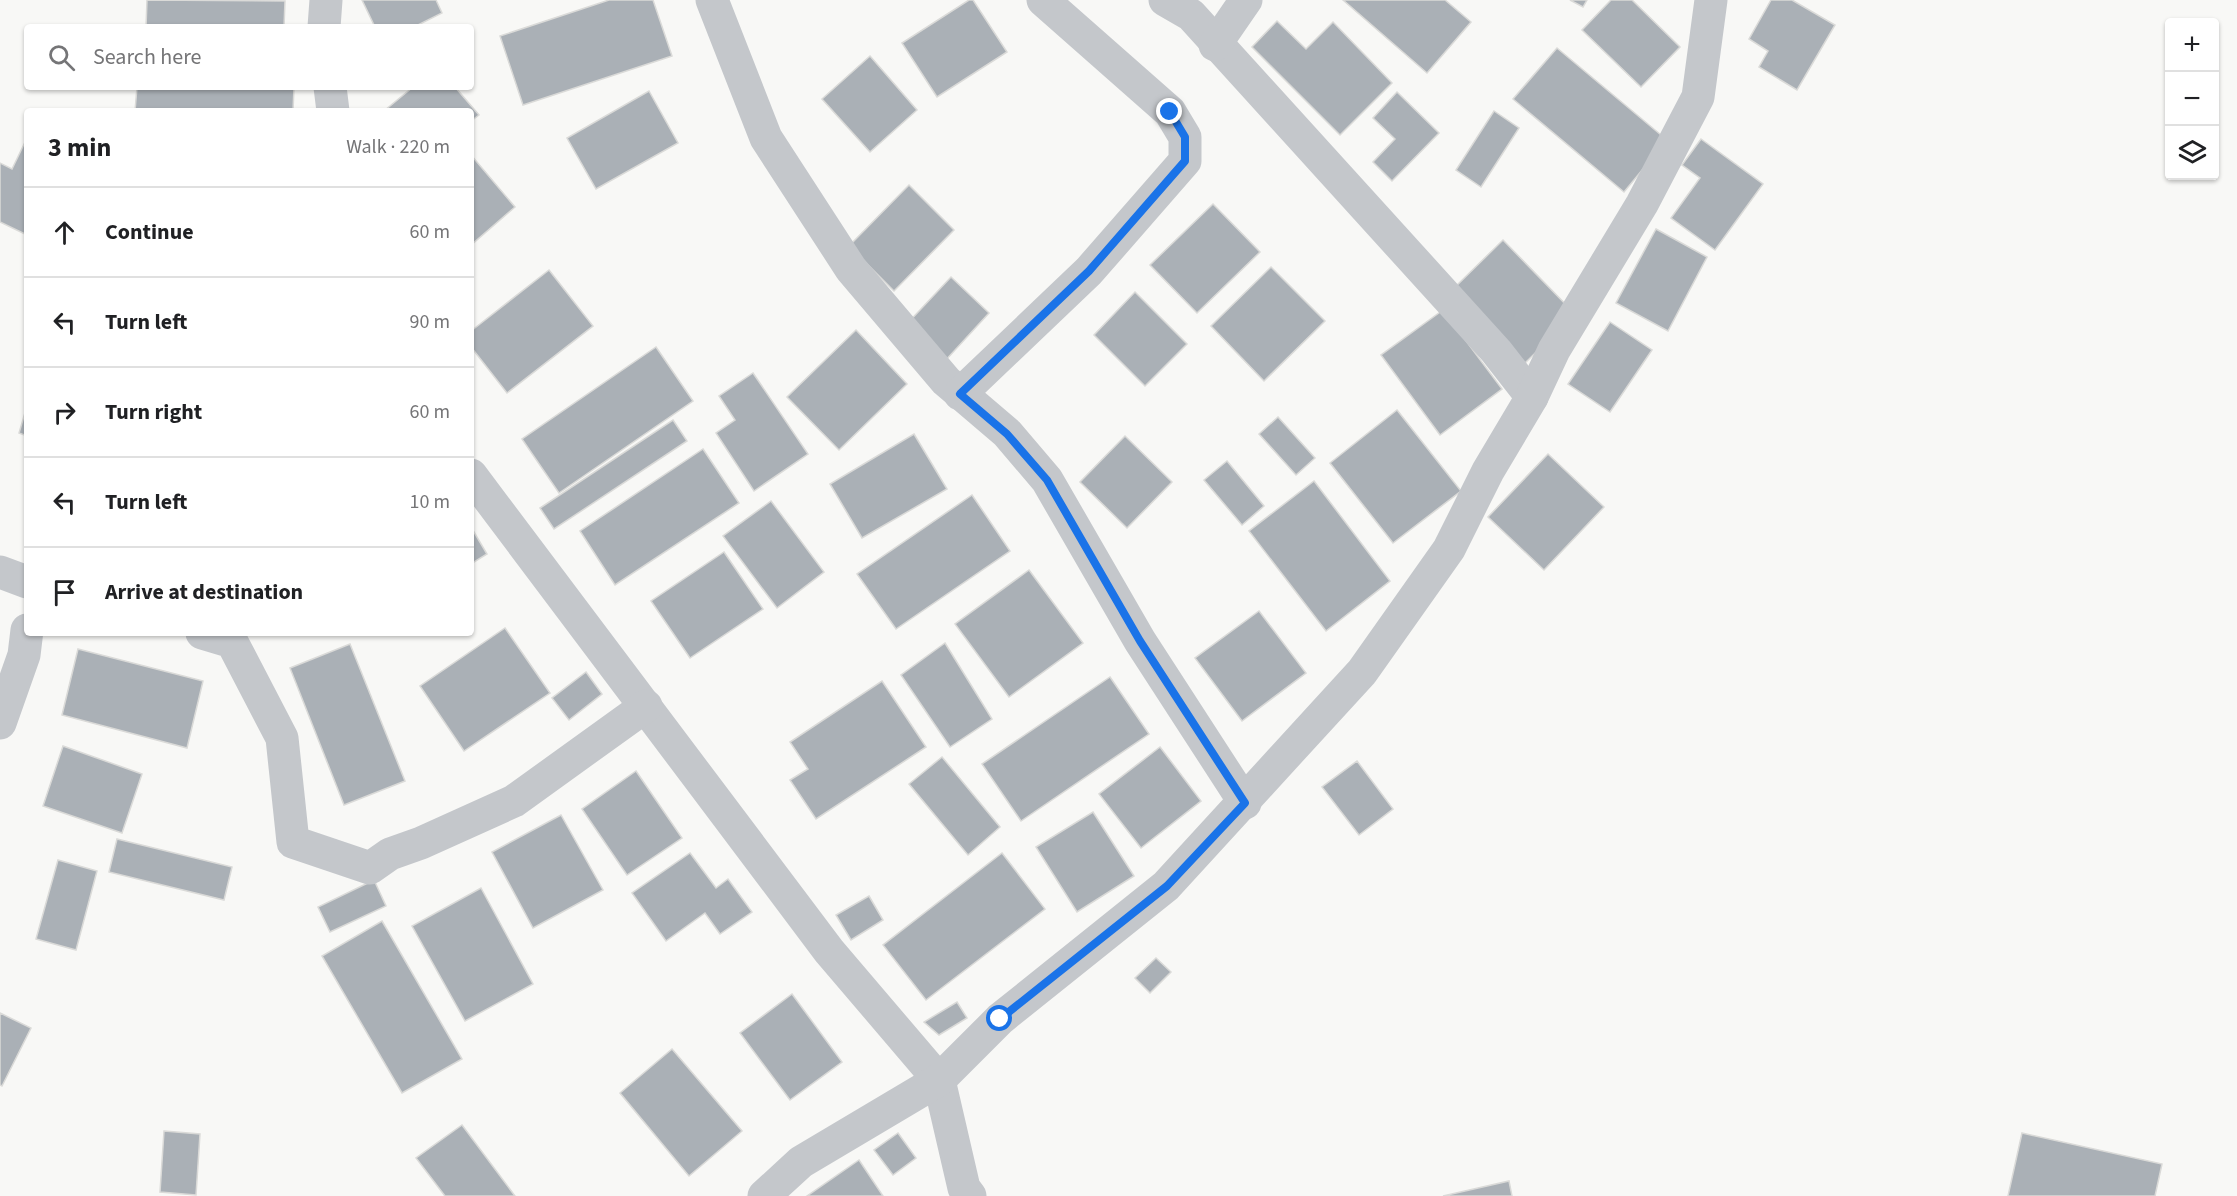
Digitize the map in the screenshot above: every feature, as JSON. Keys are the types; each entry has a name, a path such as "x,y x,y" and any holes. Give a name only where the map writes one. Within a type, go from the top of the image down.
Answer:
{"street":[{"path":"324,24 326,0"},
{"path":"712,0 766,138 851,269 946,381 1007,434 1047,480 1140,641 1245,803"},
{"path":"960,394 1089,271 1185,161 1185,137 1170,112 1043,0"},
{"path":"1165,0 1191,15 1215,45 1496,351 1532,397"},
{"path":"1215,45 1246,0"},
{"path":"764,1196 801,1162 939,1080 1000,1019 1167,886 1362,672 1449,549 1488,471 1532,397 1554,350 1642,204 1698,97 1711,0"},
{"path":"330,90 333,108"},
{"path":"474,479 829,951 939,1080 964,1188 970,1196"},
{"path":"0,572 24,581"},
{"path":"0,723 24,655 26,636"},
{"path":"212,636 232,642 282,738 293,842 370,868 390,854 422,843 514,801 646,706"}],"building":[{"path":"147,0 285,1 284,24 146,24"},
{"path":"362,0 436,0 442,13 420,24 374,24"},
{"path":"609,0 653,0 672,56 523,105 500,36"},
{"path":"969,0 973,0 1007,52 937,97 902,43"},
{"path":"1343,0 1445,0 1471,22 1427,73"},
{"path":"1570,0 1587,0 1583,7"},
{"path":"1611,0 1632,0 1680,47 1641,87 1582,30"},
{"path":"1771,0 1792,0 1835,25 1797,90 1759,67 1768,51 1749,39"},
{"path":"1277,21 1306,49 1333,22 1392,83 1340,135 1252,47"},
{"path":"1557,48 1667,140 1624,192 1513,99"},
{"path":"870,56 917,110 870,152 822,99"},
{"path":"137,90 294,90 293,108 135,108"},
{"path":"409,90 458,90 473,108 388,108"},
{"path":"649,91 678,143 596,189 567,138"},
{"path":"1397,92 1439,133 1392,181 1373,162 1395,139 1373,118"},
{"path":"474,109 479,115 474,119"},
{"path":"1494,111 1519,128 1481,187 1456,170"},
{"path":"1701,139 1763,184 1715,250 1671,218 1700,178 1682,165"},
{"path":"24,144 24,234 0,222 0,163 12,169"},
{"path":"474,159 515,207 474,242"},
{"path":"909,185 954,230 894,291 849,246"},
{"path":"1213,204 1260,252 1197,313 1150,265"},
{"path":"1656,229 1707,257 1668,331 1616,303"},
{"path":"1503,240 1575,314 1523,365 1450,292"},
{"path":"1271,267 1325,321 1264,381 1211,326"},
{"path":"549,270 593,326 507,393 474,351 474,329"},
{"path":"951,277 989,313 944,362 905,326"},
{"path":"1135,292 1187,344 1145,386 1094,335"},
{"path":"1443,310 1502,389 1440,435 1381,355"},
{"path":"1610,322 1652,350 1610,412 1568,384"},
{"path":"856,330 907,384 839,450 787,397"},
{"path":"656,347 693,401 559,493 522,439"},
{"path":"753,373 808,454 754,491 716,433 735,420 719,396"},
{"path":"1397,410 1461,491 1393,543 1330,463"},
{"path":"24,416 24,435 19,433"},
{"path":"1278,417 1315,458 1296,475 1259,434"},
{"path":"673,420 687,441 554,529 540,508"},
{"path":"914,434 947,489 862,538 830,484"},
{"path":"1125,436 1172,482 1127,528 1080,482"},
{"path":"703,449 739,503 615,585 580,531"},
{"path":"1548,454 1604,507 1544,570 1488,517"},
{"path":"1227,461 1264,506 1242,525 1204,480"},
{"path":"1314,481 1390,581 1326,631 1249,531"},
{"path":"972,495 1010,551 896,629 857,574"},
{"path":"771,501 824,572 777,608 723,536"},
{"path":"474,532 487,554 474,562"},
{"path":"724,552 763,609 690,658 651,601"},
{"path":"1029,570 1083,643 1009,697 955,624"},
{"path":"1259,611 1306,673 1242,721 1195,658"},
{"path":"505,628 550,693 464,751 420,686"},
{"path":"945,643 992,719 950,747 901,675"},
{"path":"350,644 405,781 344,805 290,668"},
{"path":"78,649 203,681 187,748 62,715"},
{"path":"586,672 602,694 569,720 552,698"},
{"path":"1110,677 1149,734 1021,821 982,764"},
{"path":"882,681 926,747 816,819 790,780 808,769 790,742"},
{"path":"63,746 142,774 122,833 43,806"},
{"path":"1160,747 1201,801 1141,848 1099,794"},
{"path":"942,757 1000,827 968,855 909,784"},
{"path":"1357,761 1393,809 1359,835 1322,787"},
{"path":"636,771 682,838 627,875 582,809"},
{"path":"1093,812 1134,876 1077,912 1036,847"},
{"path":"561,815 603,890 533,928 492,852"},
{"path":"117,839 232,867 224,900 109,872"},
{"path":"690,853 716,888 728,879 752,912 720,934 705,913 666,941 632,893"},
{"path":"1002,853 1045,909 926,1000 883,945"},
{"path":"58,860 97,871 76,950 36,939"},
{"path":"374,880 386,906 330,932 318,907"},
{"path":"481,888 533,984 465,1021 412,926"},
{"path":"869,896 883,920 851,940 836,915"},
{"path":"382,921 462,1059 402,1093 322,956"},
{"path":"1156,958 1171,972 1150,993 1135,978"},
{"path":"792,994 842,1062 790,1100 740,1033"},
{"path":"957,1002 967,1018 939,1035 924,1022"},
{"path":"0,1013 31,1028 2,1086 0,1085"},
{"path":"672,1049 742,1131 689,1176 620,1093"},
{"path":"462,1125 515,1196 445,1196 416,1158"},
{"path":"164,1131 200,1134 196,1195 160,1192"},
{"path":"898,1133 916,1158 893,1175 874,1150"},
{"path":"2022,1133 2162,1164 2155,1196 2008,1196"},
{"path":"859,1160 883,1196 807,1196"},
{"path":"1509,1181 1512,1196 1443,1196"}],"route":[{"path":"1000,1019 1167,886 1245,803 1140,641 1047,480 1007,434 960,394 1089,271 1185,161 1185,137 1170,112"}]}
